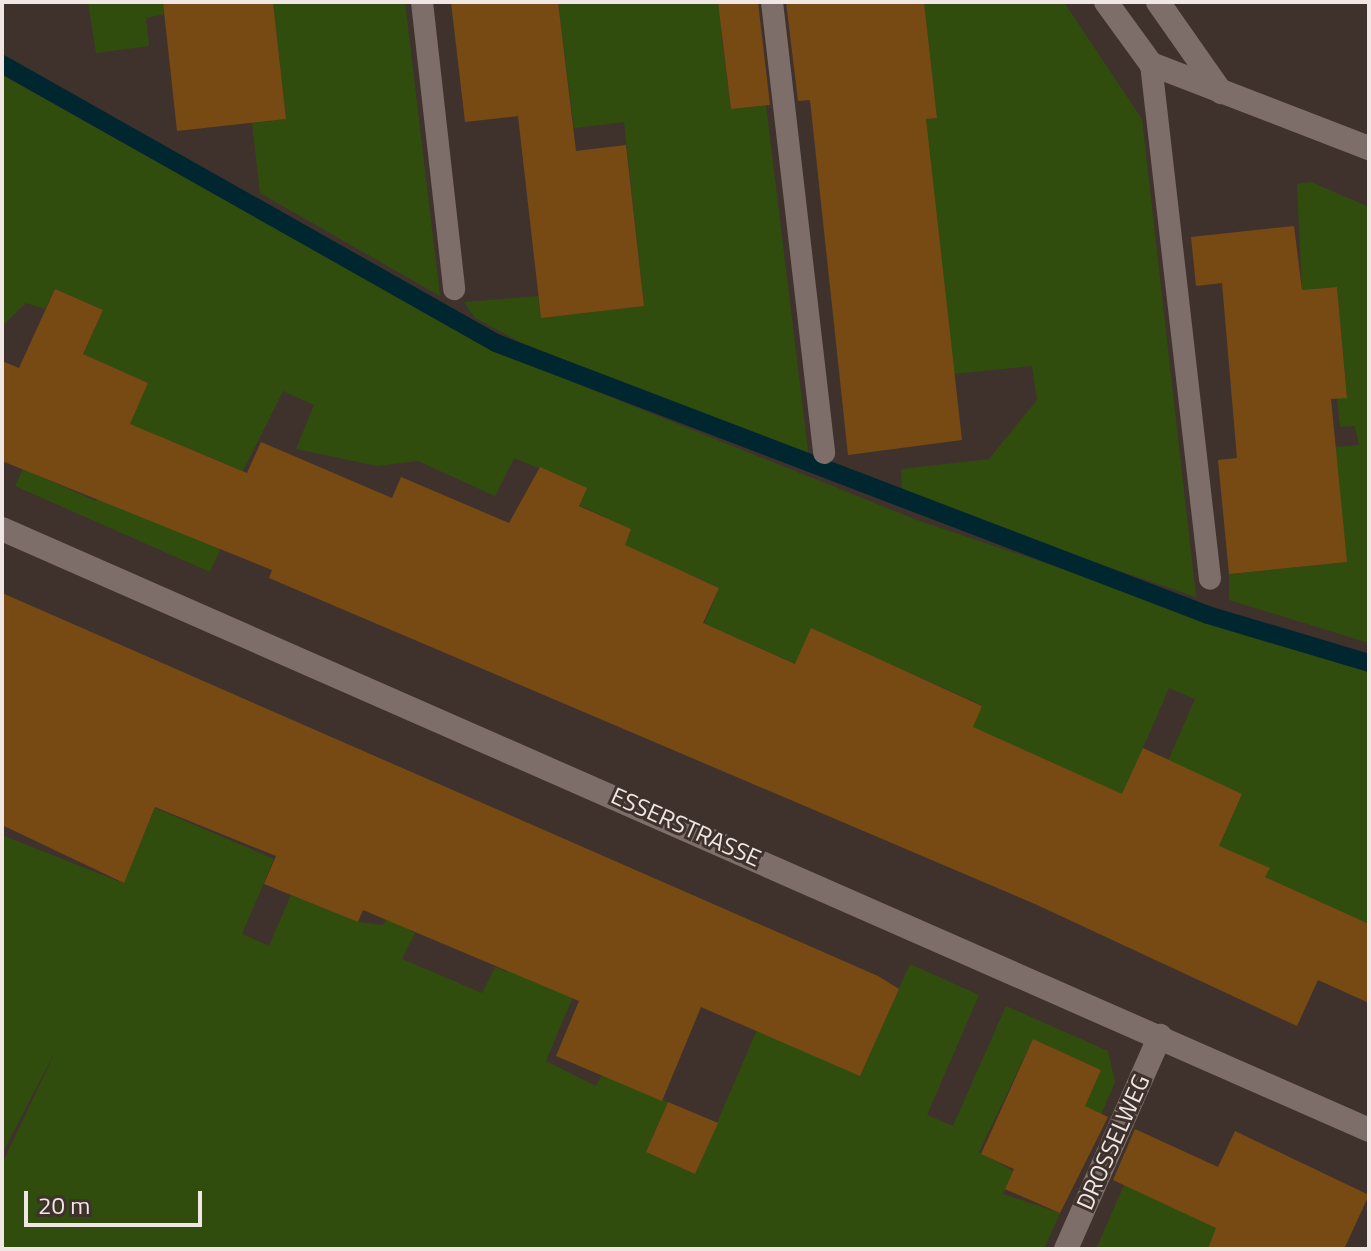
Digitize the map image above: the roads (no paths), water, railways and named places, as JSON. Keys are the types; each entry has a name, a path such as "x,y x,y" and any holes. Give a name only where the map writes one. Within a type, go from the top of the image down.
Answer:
{"street":[{"path":"1106,2 1151,64 1369,148"},
{"path":"1158,2 1221,92"},
{"name":"ESSERSTRASSE","path":"2,529 1369,1130"},
{"name":"DROSSELWEG","path":"1066,1249 1160,1036"}],"lane":[{"path":"422,2 454,289"},
{"path":"772,2 824,453"},
{"path":"1151,64 1210,579"}],"waterway":[{"path":"2,64 496,343 1208,615 1369,663"}]}
